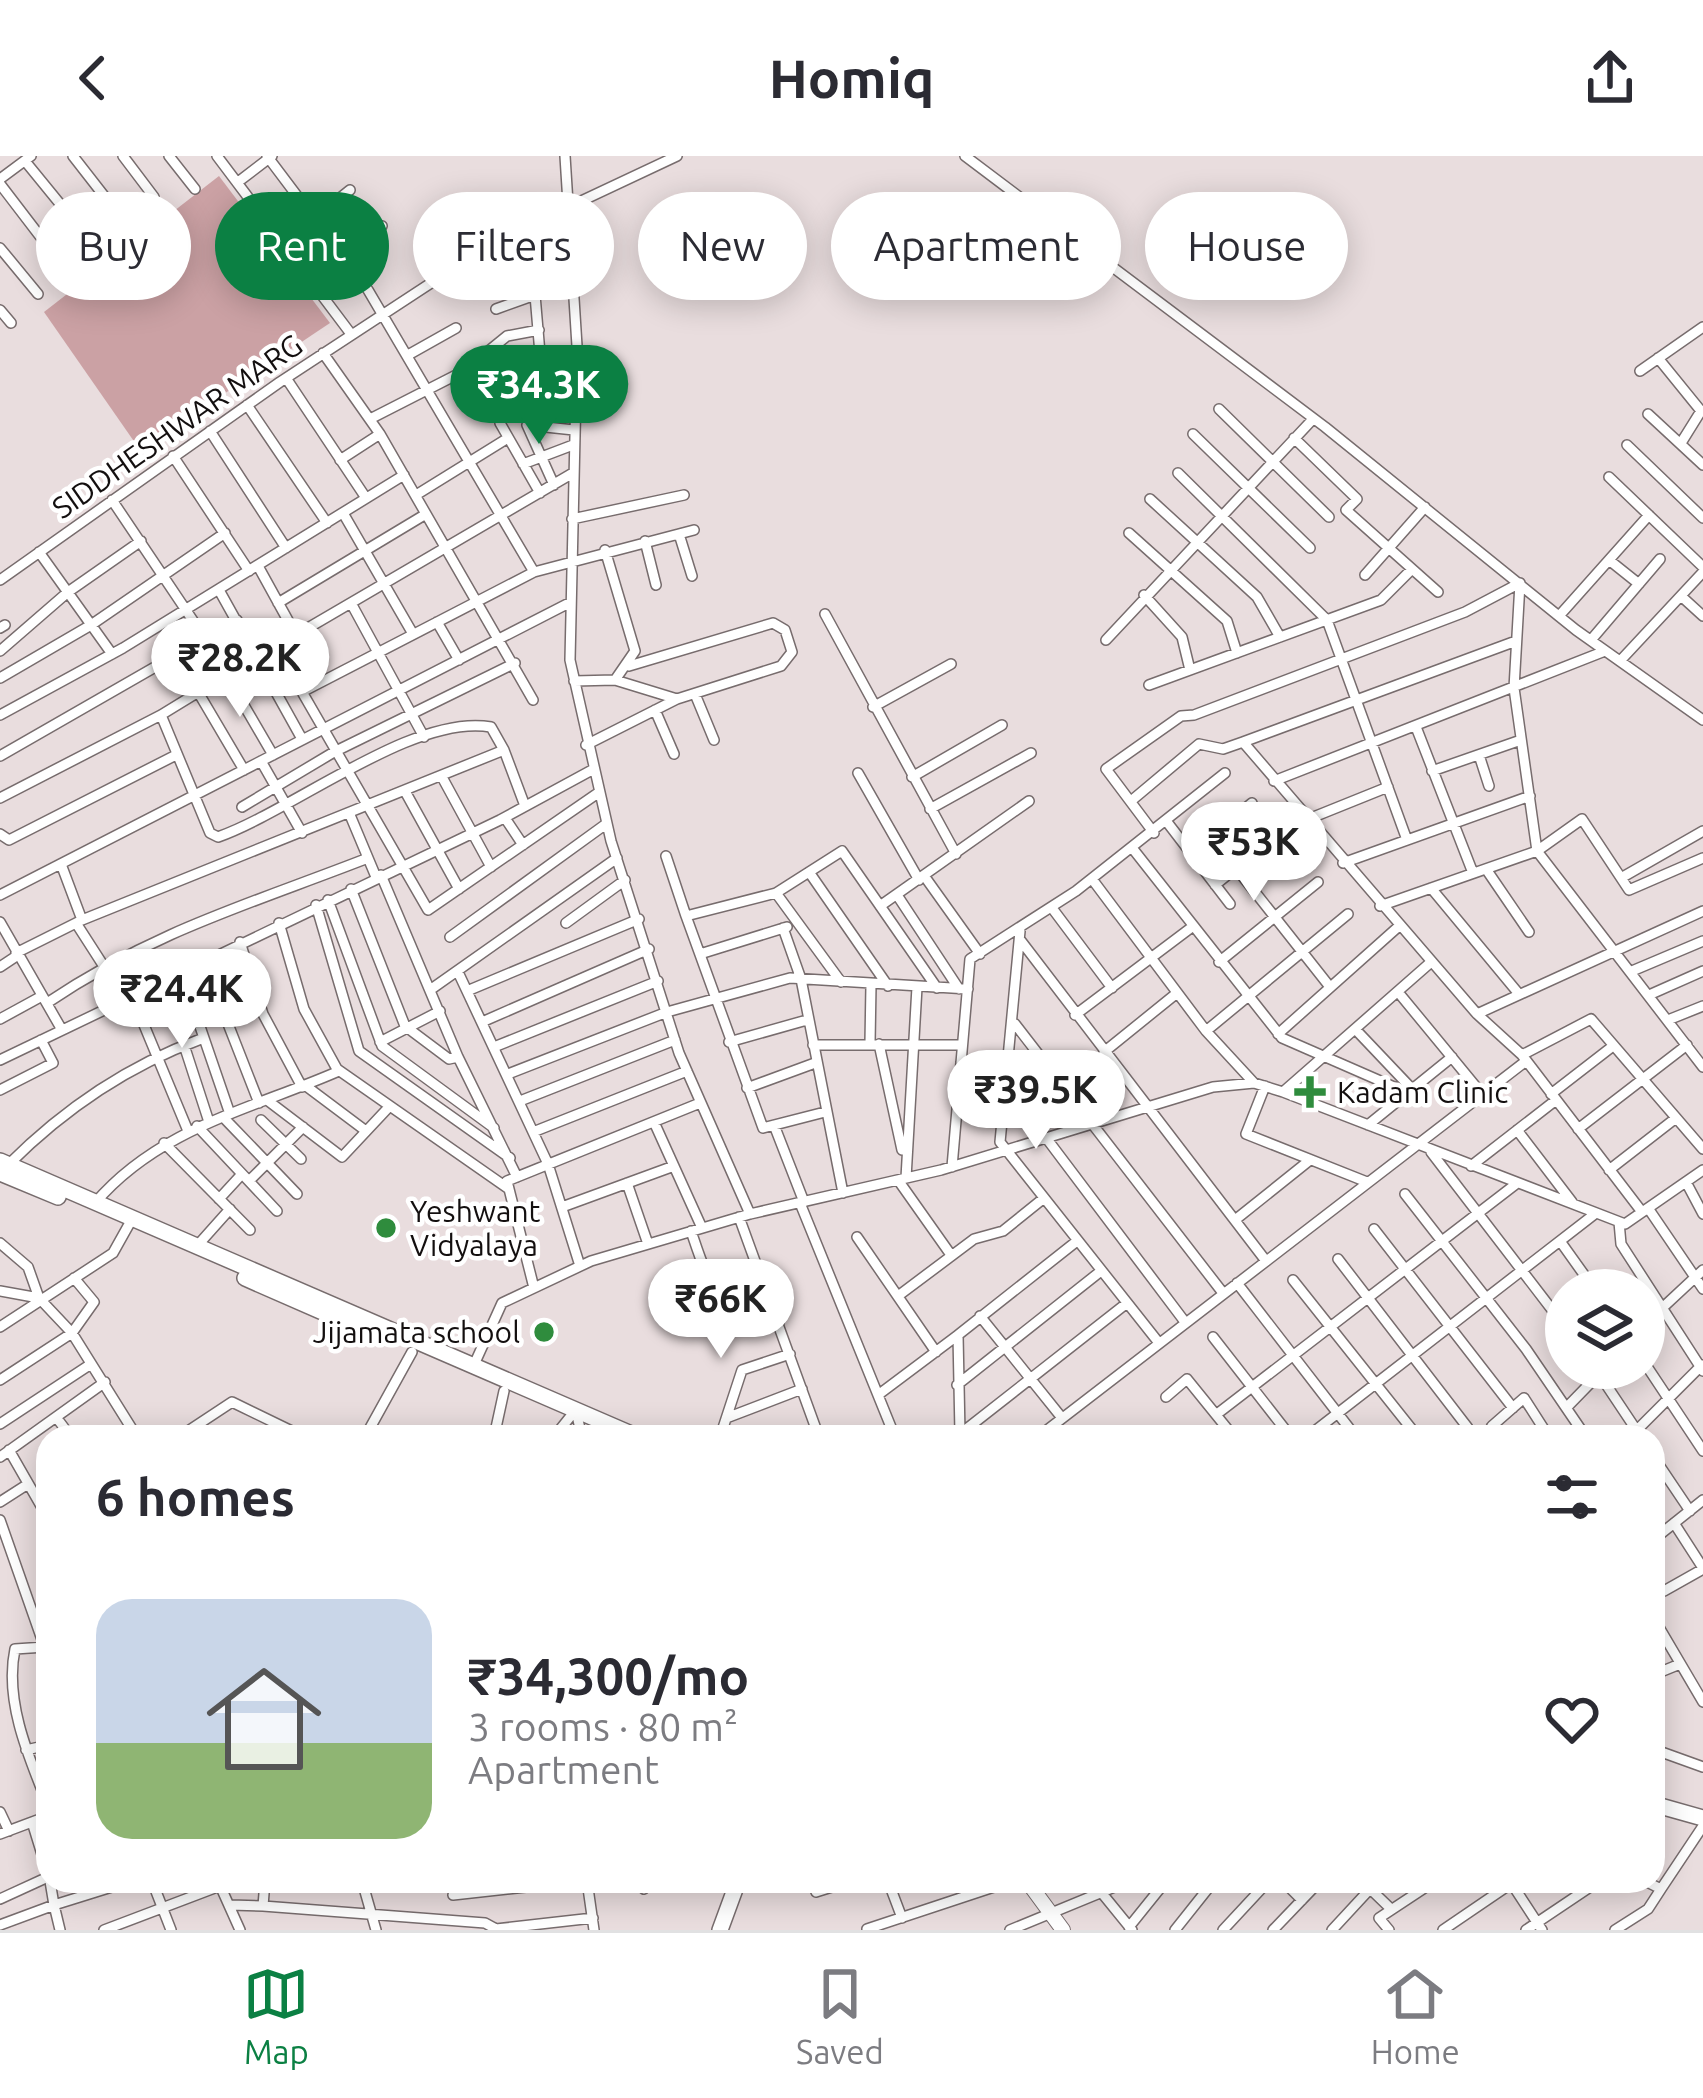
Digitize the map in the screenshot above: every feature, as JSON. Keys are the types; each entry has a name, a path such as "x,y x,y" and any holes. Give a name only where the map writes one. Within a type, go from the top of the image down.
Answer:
{"main road":[{"path":"3,1167 610,1425"},
{"path":"3,1167 577,1425"},
{"path":"1665,1812 1703,1823"},
{"path":"721,1930 734,1893"},
{"path":"1035,1893 1063,1930"}],"street":[{"path":"73,156 101,192"},
{"path":"123,156 150,192"},
{"path":"169,156 195,189"},
{"path":"218,156 245,192"},
{"path":"566,156 570,192"},
{"name":"SIDDHESHWAR MARG","path":"602,192 677,156"},
{"path":"965,156 1313,419 1559,616 1702,716"},
{"path":"238,182 270,157 296,192"},
{"path":"36,230 0,182 28,158 54,192"},
{"path":"0,248 36,293"},
{"name":"SIDDHESHWAR MARG","path":"0,580 413,294"},
{"path":"326,300 351,334"},
{"path":"373,300 534,572"},
{"path":"496,309 523,300"},
{"path":"535,300 542,377 527,425 554,484"},
{"path":"574,300 571,602 574,681 586,745 606,824 675,1040 745,1216 815,1425"},
{"path":"0,310 11,323"},
{"path":"1640,371 1703,326"},
{"path":"408,356 456,328"},
{"path":"370,418 464,370 506,336 539,330"},
{"path":"323,353 380,434 532,700"},
{"path":"1658,358 1701,411 1681,443"},
{"path":"286,378 366,499"},
{"path":"247,405 328,523"},
{"path":"1220,409 1329,517"},
{"path":"1648,414 1703,465"},
{"path":"1106,640 1196,538 1313,419"},
{"path":"500,423 540,493"},
{"path":"527,425 574,430"},
{"path":"210,431 286,548"},
{"path":"340,460 380,434"},
{"path":"1193,434 1310,548"},
{"path":"416,495 508,438"},
{"path":"1294,438 1357,499 1346,510 1438,592"},
{"path":"523,464 573,445"},
{"path":"1627,445 1703,518"},
{"path":"172,457 278,603 310,662"},
{"path":"296,635 573,473"},
{"path":"1178,473 1327,620 1407,840"},
{"path":"0,715 112,654 404,475"},
{"path":"1610,477 1703,569 1620,661"},
{"path":"572,519 684,495"},
{"path":"1150,499 1270,612 1280,637"},
{"path":"112,500 226,675 302,833"},
{"path":"1365,575 1425,507"},
{"path":"343,513 413,634"},
{"path":"278,603 426,514"},
{"path":"1559,616 1649,515"},
{"path":"302,692 534,572 571,558 694,530"},
{"path":"0,678 91,625 224,533"},
{"path":"1129,533 1227,621 1238,653"},
{"path":"680,534 692,575"},
{"path":"0,651 68,592 141,541"},
{"path":"646,541 656,585"},
{"path":"605,550 634,641 628,666 615,680"},
{"path":"39,552 112,654"},
{"path":"1591,640 1660,559"},
{"path":"1609,560 1639,584"},
{"path":"1149,685 1381,600 1412,569"},
{"path":"1520,583 1514,688 1537,851 1703,1067"},
{"path":"1154,832 1106,769 1181,716 1194,716 1340,656 1465,612 1520,583"},
{"path":"219,590 302,739"},
{"path":"1144,595 1182,637 1190,670"},
{"path":"1681,596 1703,616"},
{"path":"0,895 571,602"},
{"path":"351,603 424,737"},
{"path":"825,614 956,854"},
{"path":"0,756 237,620"},
{"path":"437,622 459,660"},
{"path":"586,745 677,699 785,664 792,652 785,630 773,623 628,666"},
{"path":"1131,801 1199,744 1223,749 1516,641"},
{"path":"1274,782 1606,651"},
{"path":"0,798 161,715 257,656"},
{"path":"242,807 334,752 515,663"},
{"path":"873,707 951,664"},
{"path":"294,678 428,910 598,793"},
{"path":"574,681 615,680 677,699"},
{"path":"198,692 244,770"},
{"path":"694,694 714,740"},
{"path":"656,710 674,754"},
{"path":"161,715 210,833 218,837 288,808 346,773 424,737 477,724 491,727 526,806"},
{"path":"912,777 1002,725"},
{"path":"1416,727 1473,873"},
{"path":"1432,771 1521,740"},
{"path":"1243,742 1380,906 1477,1014 1524,1058 1609,1170 1699,1274 1703,1289"},
{"path":"0,967 79,922 504,750"},
{"path":"930,809 1031,753"},
{"path":"0,834 9,840 176,754"},
{"path":"1479,755 1489,786"},
{"path":"0,1060 505,818 592,770"},
{"path":"858,773 922,878 980,954"},
{"path":"952,1167 963,989 970,959 1020,936 1225,773"},
{"path":"442,777 491,867"},
{"path":"1306,820 1388,787"},
{"path":"406,793 459,889"},
{"path":"1343,863 1529,796"},
{"path":"880,906 1029,802"},
{"path":"1191,853 1252,803"},
{"path":"350,814 517,1177"},
{"path":"505,818 523,845"},
{"path":"1380,906 1537,851 1582,819 1629,890 1703,858"},
{"path":"1167,822 1230,904"},
{"path":"449,937 606,824"},
{"path":"1621,878 1703,831"},
{"path":"1215,885 1276,835"},
{"path":"1133,849 1278,1034 1410,1091"},
{"path":"686,916 776,893 842,851 937,988"},
{"path":"666,856 712,999 763,1128 825,1112"},
{"path":"0,1019 164,933 368,857"},
{"path":"430,990 617,858"},
{"path":"61,863 79,922 103,965"},
{"path":"1236,868 1330,987"},
{"path":"1486,869 1529,932"},
{"path":"809,872 888,986"},
{"path":"566,923 625,880"},
{"path":"1092,880 1205,1030 1260,1085"},
{"path":"1219,962 1318,882"},
{"path":"1431,888 1520,994"},
{"path":"351,889 406,1026 449,1059 458,1057"},
{"path":"776,893 841,982"},
{"path":"897,895 963,989"},
{"path":"328,900 380,1042 498,1131"},
{"path":"316,905 356,1046 510,1158"},
{"path":"1052,908 1112,988"},
{"path":"1477,1014 1703,911"},
{"path":"1205,1030 1348,914"},
{"path":"467,992 639,919"},
{"path":"0,922 62,1030"},
{"path":"279,923 304,1009 337,1069 508,1189"},
{"path":"700,954 798,924"},
{"path":"1278,1034 1398,926"},
{"path":"1076,1016 1192,927"},
{"path":"783,928 801,979 842,1193"},
{"path":"1020,936 1076,1016 1266,1261"},
{"path":"1020,936 1000,1142 1159,1343"},
{"path":"1632,971 1703,941"},
{"path":"240,942 263,1014 304,1086 366,1131"},
{"path":"482,1022 649,950"},
{"path":"203,960 263,1101 342,1156 388,1108"},
{"path":"1283,1092 1430,962"},
{"path":"181,971 226,1115 298,1194"},
{"path":"1649,994 1703,971"},
{"path":"458,972 548,1164 580,1266"},
{"path":"508,1074 667,1012 801,979 963,989"},
{"path":"494,1047 658,980"},
{"path":"871,985 874,1043 905,1162"},
{"path":"917,987 902,1179 951,1255"},
{"path":"1398,992 1482,1094"},
{"path":"1104,1052 1177,993"},
{"path":"132,996 155,1056 192,1128 277,1211"},
{"path":"1668,1020 1703,1006"},
{"path":"380,1042 440,1011"},
{"path":"1053,1425 1524,1058 1591,1019 1703,1149"},
{"path":"730,1042 807,1020"},
{"path":"1015,1024 1223,1293"},
{"path":"1356,1030 1410,1091"},
{"path":"3,1167 54,1120 155,1056 201,1039"},
{"path":"0,1090 53,1064 41,1040"},
{"path":"520,1101 675,1040"},
{"path":"184,1045 209,1122"},
{"path":"813,1045 962,1045"},
{"path":"1578,1129 1687,1045"},
{"path":"94,1203 131,1165 164,1143 304,1086 337,1069 356,1046"},
{"path":"1471,1166 1613,1046"},
{"path":"1368,1125 1452,1057"},
{"path":"961,1062 1010,1068"},
{"path":"747,1088 815,1063"},
{"path":"533,1132 686,1071"},
{"path":"1260,1085 1246,1134 1367,1182"},
{"path":"472,1367 502,1304 580,1266 745,1216 952,1167 1213,1087 1260,1085 1283,1092 1622,1223"},
{"path":"534,1288 507,1181 700,1103"},
{"path":"1609,1170 1676,1118"},
{"path":"261,1120 301,1159"},
{"path":"654,1122 697,1230 711,1292 754,1322 779,1323"},
{"path":"774,1125 890,1425"},
{"path":"219,1199 267,1163 303,1127"},
{"path":"1517,1130 1574,1205"},
{"path":"1047,1139 1186,1322"},
{"path":"164,1143 250,1230"},
{"path":"1429,1149 1545,1300"},
{"path":"1235,1220 1310,1160"},
{"path":"562,1207 674,1166"},
{"path":"1622,1223 1703,1170"},
{"path":"1686,1182 1703,1214"},
{"path":"627,1183 648,1244"},
{"path":"1217,1414 1516,1184"},
{"path":"1405,1194 1578,1425"},
{"path":"898,1296 980,1236 1010,1227 1044,1198"},
{"path":"196,1247 230,1209"},
{"path":"1323,1425 1596,1213"},
{"path":"0,1327 113,1253 130,1223"},
{"path":"1622,1223 1621,1244 1635,1269"},
{"path":"1373,1228 1513,1408"},
{"path":"857,1237 936,1352"},
{"path":"878,1395 1077,1240"},
{"path":"1560,1241 1580,1269"},
{"path":"0,1243 28,1267 39,1298 72,1334 129,1425"},
{"path":"1338,1259 1465,1425"},
{"path":"957,1385 1101,1271"},
{"path":"1665,1305 1699,1274"},
{"path":"0,1380 72,1334 94,1302 74,1278"},
{"path":"1293,1280 1408,1425"},
{"path":"1237,1283 1346,1425"},
{"path":"0,1291 39,1298"},
{"path":"972,1425 1127,1303"},
{"path":"980,1316 1062,1418"},
{"path":"1645,1425 1702,1366 1665,1318"},
{"path":"958,1335 958,1425"},
{"path":"1213,1337 1282,1425"},
{"path":"372,1425 412,1352"},
{"path":"725,1425 742,1370 790,1354"},
{"path":"0,1424 91,1364"},
{"path":"1166,1397 1187,1379 1225,1425"},
{"path":"45,1425 104,1382"},
{"path":"728,1418 802,1389"},
{"path":"1567,1407 1583,1389"},
{"path":"1611,1389 1630,1425"},
{"path":"1661,1389 1703,1451"},
{"path":"496,1425 503,1391"},
{"path":"1493,1425 1524,1398 1541,1425"},
{"path":"198,1425 232,1402 279,1425"},
{"path":"56,1417 62,1425"},
{"path":"36,1431 5,1453 36,1498"},
{"path":"1665,1474 1690,1511"},
{"path":"0,1502 28,1484"},
{"path":"1665,1530 1703,1500"},
{"path":"0,1520 36,1620"},
{"path":"1665,1590 1703,1568 1674,1523"},
{"path":"0,1564 16,1559"},
{"path":"1665,1638 1703,1702"},
{"path":"36,1648 15,1649 18,1709 36,1775"},
{"path":"1665,1670 1680,1664"},
{"path":"18,1709 36,1701"},
{"path":"26,1750 36,1747"},
{"path":"1665,1753 1703,1767"},
{"path":"0,1812 5,1832 36,1820"},
{"path":"32,1822 36,1836"},
{"path":"1665,1883 1703,1823"},
{"path":"0,1899 36,1883"},
{"path":"51,1893 60,1930"},
{"path":"0,1924 92,1893"},
{"path":"157,1893 171,1930"},
{"path":"104,1930 198,1893"},
{"path":"223,1893 240,1930"},
{"path":"263,1906 265,1893"},
{"path":"365,1893 375,1927"},
{"path":"453,1894 457,1893"},
{"path":"230,1905 263,1906 375,1927 485,1923 496,1929 594,1924 587,1893"},
{"path":"893,1893 902,1918"},
{"path":"867,1930 976,1893"},
{"path":"1010,1930 1098,1893"},
{"path":"1102,1893 1130,1929 1157,1893"},
{"path":"1175,1930 1204,1893"},
{"path":"1223,1930 1257,1893"},
{"path":"1296,1893 1303,1900"},
{"path":"1273,1930 1309,1893"},
{"path":"1332,1930 1360,1893"},
{"path":"1374,1893 1391,1909"},
{"path":"1388,1930 1379,1918 1416,1893"},
{"path":"1444,1930 1496,1893"},
{"path":"1518,1893 1539,1926"},
{"path":"1526,1930 1539,1926 1582,1893"},
{"path":"1616,1930 1648,1909 1658,1893"}],"shaded area":[{"path":"219,176 231,192 215,192 215,300 313,300 330,323 140,450 44,312 59,300 191,300 191,198"}],"place":[{"name":"Kadam Clinic","path":"1310,1092"},
{"name":"Yeshwant Vidyalaya","path":"386,1228"},
{"name":"Jijamata school","path":"544,1332"}]}
